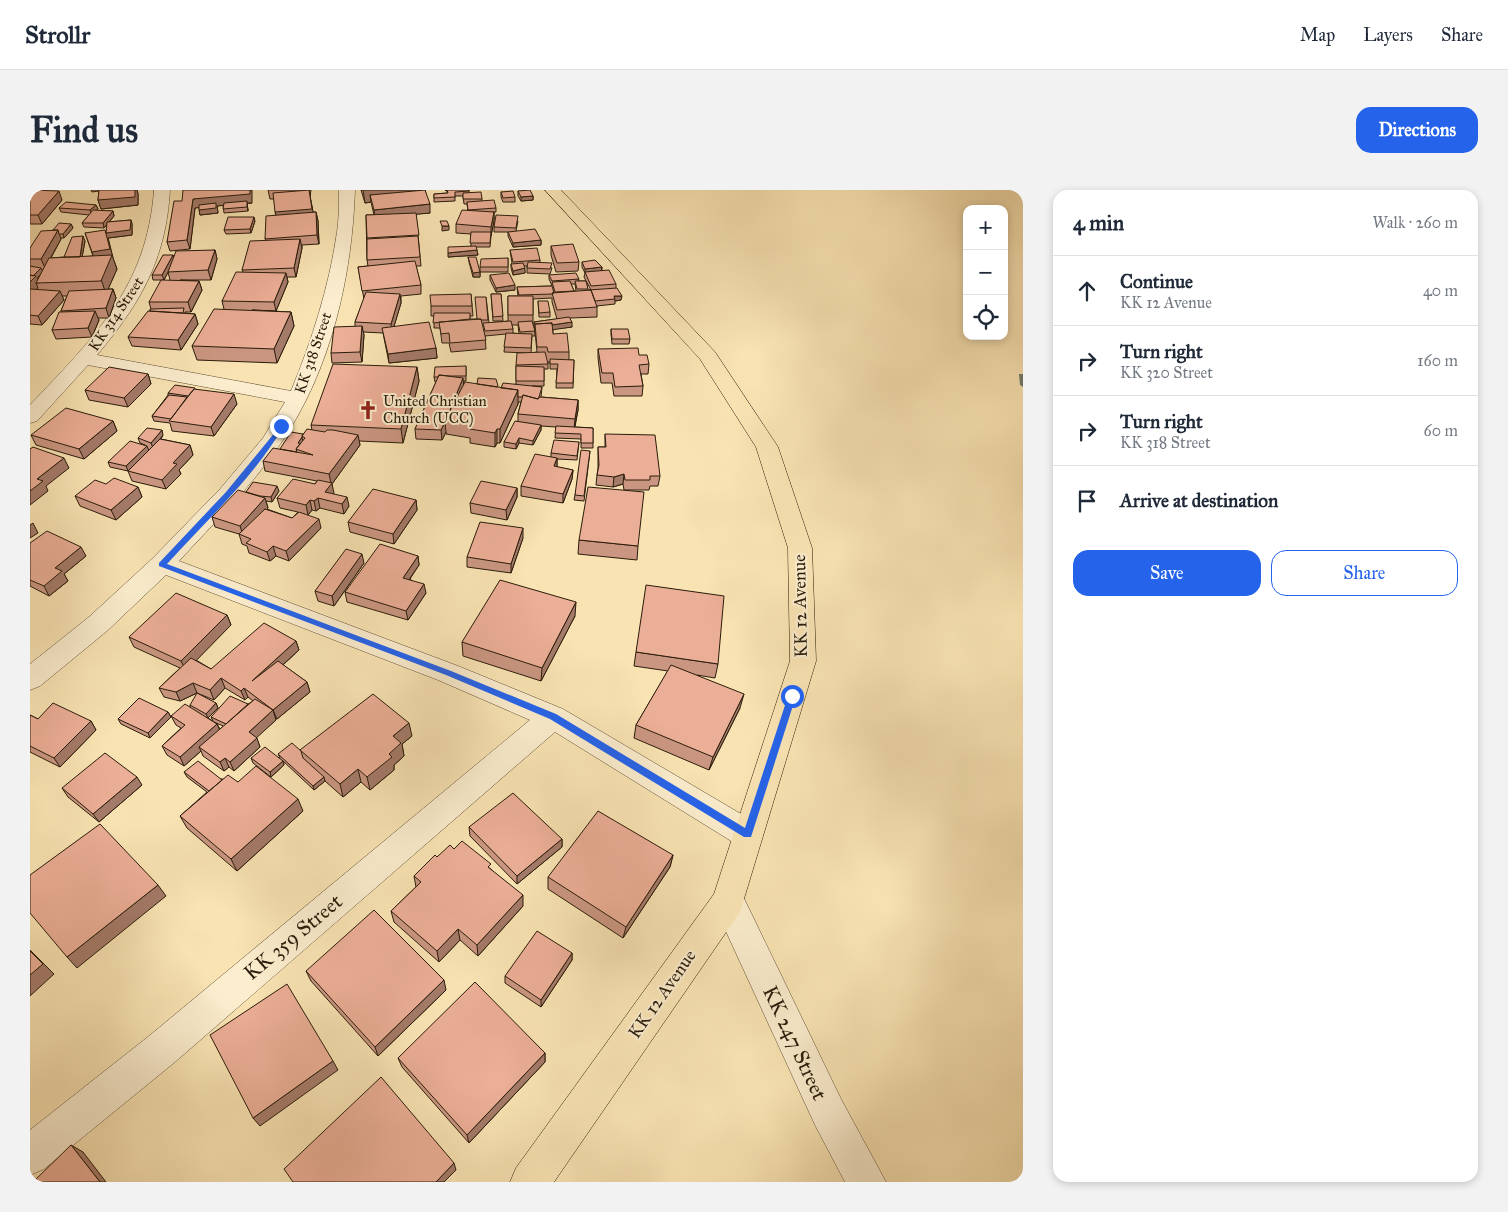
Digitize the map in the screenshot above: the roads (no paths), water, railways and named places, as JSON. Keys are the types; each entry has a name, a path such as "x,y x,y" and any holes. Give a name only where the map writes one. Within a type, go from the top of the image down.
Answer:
{"main road":[{"name":"KK 12 Avenue","path":"530,1182 728,901 747,834 804,661 800,548 767,447 708,356 552,190"}],"street":[{"name":"KK 314 Street","path":"30,417 40,393 85,359 142,277 152,252 162,190"},
{"name":"KK 318 Street","path":"30,679 98,624 162,564 252,466 272,441 298,398 316,353 329,309 345,232 347,190"},
{"path":"85,359 298,398"},
{"path":"162,564 448,673 553,717 747,834"},
{"name":"KK 359 Street","path":"30,1155 162,1049 553,717"},
{"name":"KK 247 Street","path":"728,901 828,1112 866,1182"}],"waterway":[{"path":"1021,375 1023,385"}],"place":[{"name":"United Christian Church (UCC)","path":"368,410"}]}
